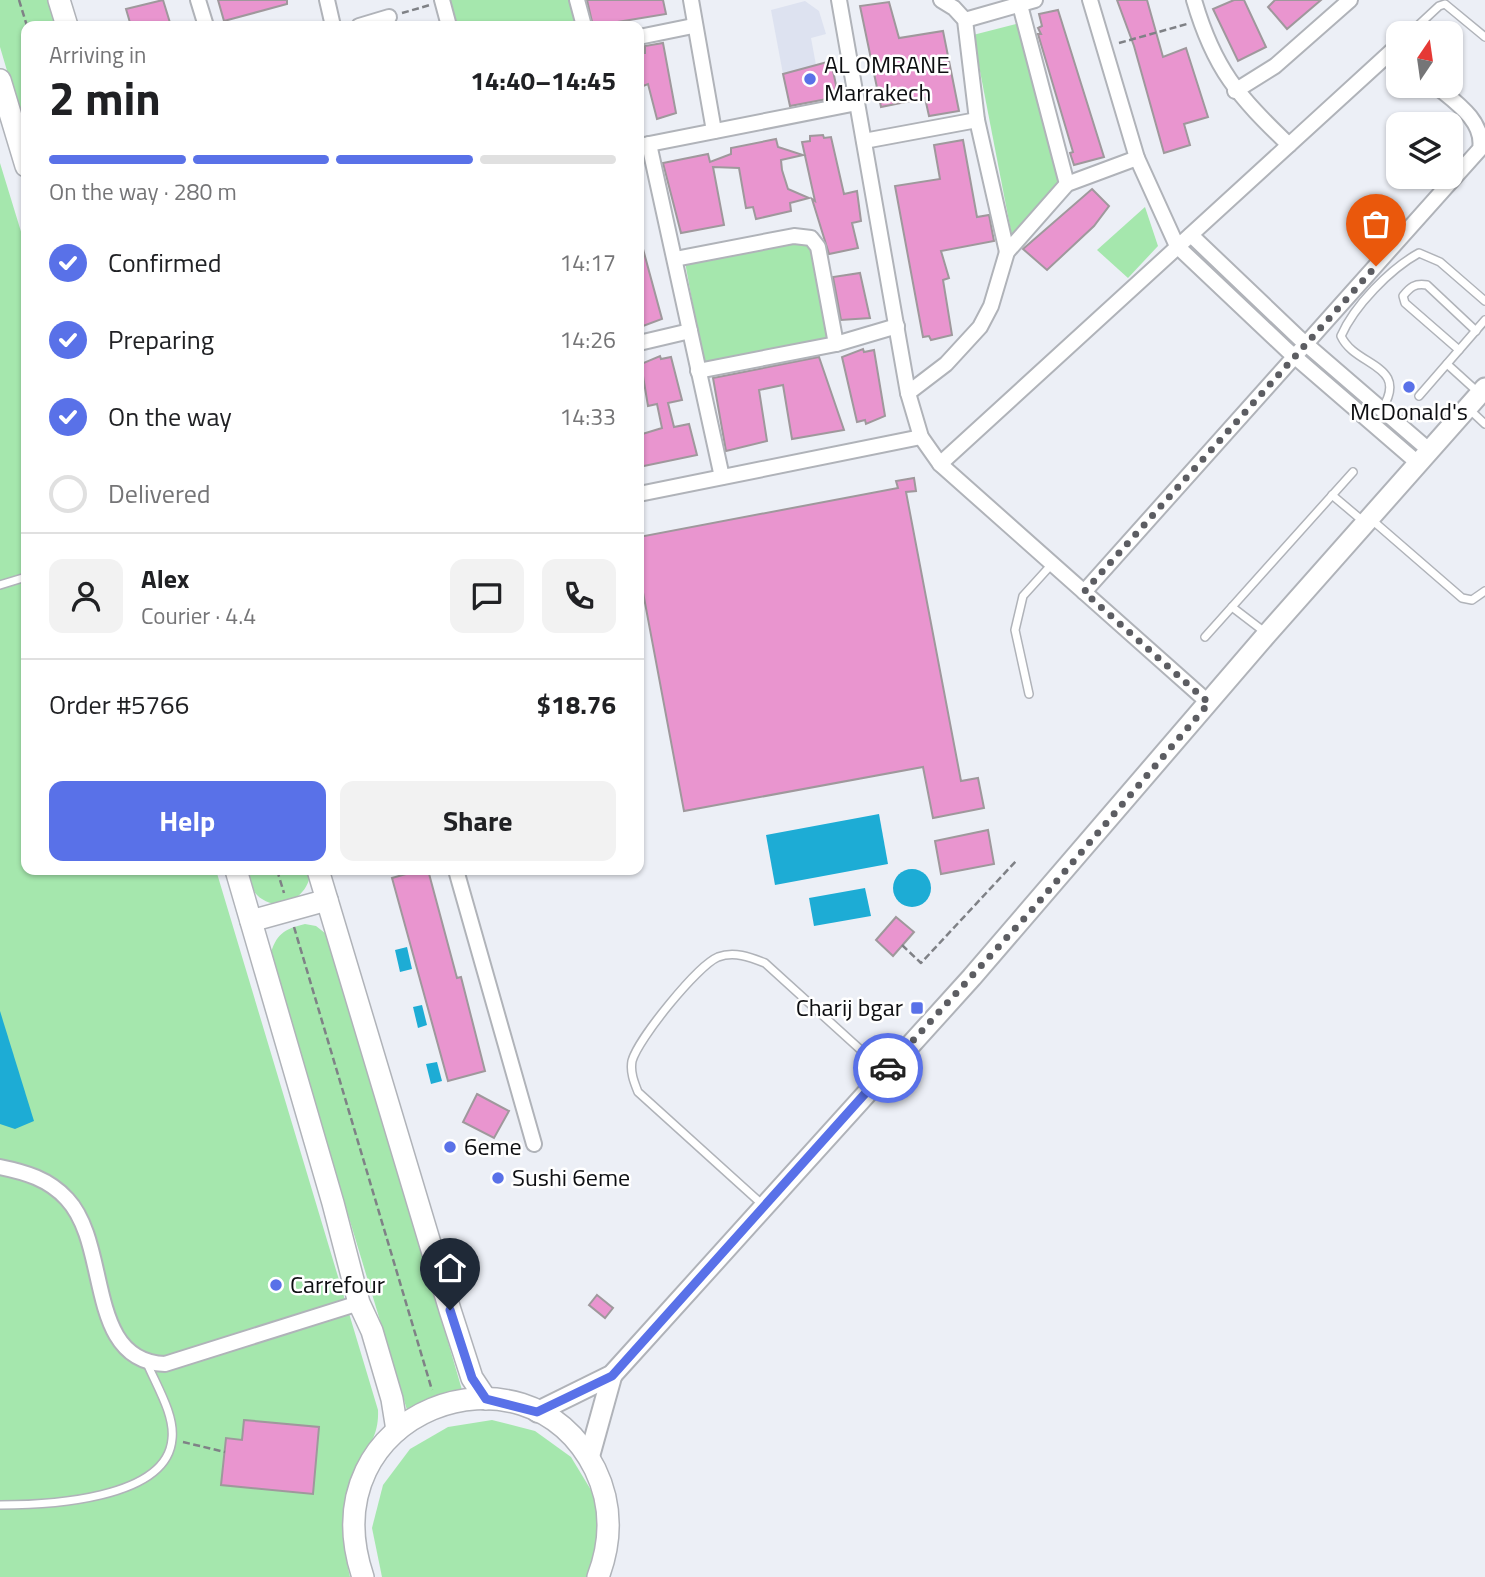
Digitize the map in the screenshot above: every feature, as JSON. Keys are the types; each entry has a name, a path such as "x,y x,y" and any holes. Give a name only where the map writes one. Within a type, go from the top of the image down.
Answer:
{"main road":[{"path":"59,0 65,21"},
{"path":"0,80 21,149"},
{"path":"537,1412 612,1376 1006,939 1267,634 1478,397"},
{"path":"237,875 333,1203 359,1303 372,1331 392,1399 397,1430"},
{"path":"320,875 450,1310 472,1378 486,1399"},
{"path":"251,921 327,900"},
{"path":"589,1458 612,1376"},
{"path":"363,1577 352,1533 353,1510 368,1466 397,1430 439,1406 467,1399 512,1403 537,1412 566,1431 589,1458 601,1481 609,1532 598,1577"}],"street":[{"path":"198,0 204,21"},
{"path":"327,0 332,21"},
{"path":"577,0 583,21"},
{"path":"691,0 693,26 714,131"},
{"path":"839,0 908,393 921,438 940,464 1209,703"},
{"path":"940,0 954,8 965,20 977,120 1007,252"},
{"path":"1090,0 1102,48 1137,158 1177,246 1296,358 1424,458"},
{"path":"1194,0 1218,65 1235,91 1289,145"},
{"path":"1235,91 1275,66 1350,0"},
{"path":"442,1 448,21"},
{"path":"965,20 1028,2 1067,184"},
{"path":"376,21 389,17"},
{"path":"644,36 693,26"},
{"path":"940,464 1386,59"},
{"path":"1084,592 1296,358 1480,149 1482,139 1479,123 1450,98"},
{"path":"722,477 676,259 644,145 857,103"},
{"path":"864,141 977,120"},
{"path":"908,393 946,365 980,327 991,306 1007,252 1067,184 1137,158"},
{"path":"1191,235 1307,344 1382,409 1424,458"},
{"path":"676,259 794,236 811,238 818,247 836,344"},
{"path":"698,371 836,344 897,326"},
{"path":"644,342 690,331"},
{"path":"644,493 921,438"},
{"path":"457,875 534,1144"},
{"path":"0,1167 25,1172 49,1183 69,1200 89,1244 119,1343 131,1355 147,1363 165,1364 359,1303"}],"lane":[{"path":"1423,21 1444,4 1485,37"},
{"path":"1382,409 1392,392 1391,383 1378,368 1345,344 1341,336 1374,291 1419,253 1440,262 1485,301"},
{"path":"1459,350 1405,303 1403,296 1408,289 1418,284 1427,285 1476,331"},
{"path":"1419,396 1485,320"},
{"path":"1447,364 1478,397 1485,424"},
{"path":"1205,637 1353,472"},
{"path":"1332,495 1367,520 1462,598 1472,600 1485,591"},
{"path":"1029,694 1015,630 1023,596 1052,564"},
{"path":"0,585 21,579"},
{"path":"1232,607 1267,634"},
{"path":"764,1206 638,1092 632,1076 632,1060 677,995 717,957 749,956 765,963 885,1071"},
{"path":"0,1505 48,1504 118,1490 152,1475 169,1451 173,1440 170,1418 147,1363"}],"path":[{"path":"19,0 25,21"},
{"path":"389,17 442,1"},
{"path":"1102,48 1200,21"},
{"path":"902,946 921,962 1016,861"},
{"path":"278,875 433,1394"},
{"path":"173,1440 225,1452"}],"shaded area":[{"path":"805,1 819,11 826,34 811,38 816,65 783,74 771,10"}],"green space":[{"path":"0,0 51,0 57,21 21,21 21,118 0,47"},
{"path":"448,0 570,0 576,21 454,21"},
{"path":"1020,23 1068,188 1014,247 973,35"},
{"path":"0,163 21,232 21,875 218,875 378,1410 378,1418 370,1445 352,1479 344,1506 343,1534 350,1577 0,1577"},
{"path":"1145,207 1158,246 1128,278 1097,250"},
{"path":"810,240 832,342 704,366 685,262"},
{"path":"248,875 309,875 301,893 279,904 262,899 251,886"},
{"path":"305,924 316,926 330,937 462,1390 422,1402 407,1410 270,956 275,942 282,934"},
{"path":"492,1420 535,1431 571,1457 594,1495 600,1539 591,1577 382,1577 372,1528 383,1485 410,1449 448,1427"}],"water":[{"path":"879,814 888,864 775,885 766,835"},
{"path":"912,869 925,875 931,888 925,901 912,907 899,901 893,888 899,875"},
{"path":"865,888 871,916 814,926 809,898"},
{"path":"407,947 412,969 400,972 395,950"},
{"path":"422,1005 427,1025 418,1028 413,1007"},
{"path":"0,1011 34,1121 15,1129 0,1124"},
{"path":"437,1062 442,1081 431,1084 426,1064"}],"building":[{"path":"163,0 169,21 130,21 126,9"},
{"path":"218,0 287,0 287,4 224,21"},
{"path":"587,0 663,0 666,14 623,21 592,21"},
{"path":"1117,0 1147,0 1163,57 1186,48 1208,117 1184,124 1190,145 1164,153 1134,46"},
{"path":"1234,0 1244,0 1266,47 1238,61 1213,9"},
{"path":"1275,0 1321,0 1287,29 1268,7"},
{"path":"889,2 899,38 943,31 959,111 929,116 925,98 881,107 860,6"},
{"path":"1058,10 1104,157 1074,165 1070,153 1073,152 1038,34 1041,34 1038,28 1042,26 1039,14"},
{"path":"663,43 676,113 657,119 648,84 644,86 645,46"},
{"name":"AL OMRANE Marrakech","path":"831,61 835,93 827,99 790,106 783,74"},
{"path":"823,135 824,138 831,137 844,194 857,191 861,221 852,223 858,248 829,254 812,199 815,201 802,142 810,141 810,136"},
{"path":"776,139 778,147 803,155 781,160 782,170 788,189 809,198 790,203 791,211 756,219 753,207 746,208 739,168 713,167 724,225 681,233 663,163 708,154 710,162 731,154 731,148"},
{"path":"963,140 977,217 989,215 994,241 941,251 949,278 943,280 952,335 931,340 929,336 923,337 895,186 940,179 934,145"},
{"path":"1092,189 1109,206 1094,226 1047,270 1023,249"},
{"path":"644,253 662,319 644,326"},
{"path":"860,273 870,318 841,320 833,277"},
{"path":"863,349 864,352 874,350 885,416 866,424 865,420 857,422 842,357"},
{"path":"660,356 661,359 671,357 682,400 668,403 674,427 689,424 697,455 644,466 644,433 662,428 657,404 648,406 644,363"},
{"path":"819,357 844,430 792,439 783,385 759,390 767,441 726,451 713,378"},
{"path":"914,478 916,491 906,492 961,781 978,778 984,808 933,818 923,767 684,811 644,598 644,536 898,488 896,481"},
{"path":"988,830 994,864 941,874 935,841"},
{"path":"402,875 429,875 457,978 461,977 485,1071 448,1081 392,878"},
{"path":"896,917 914,932 893,956 876,940"},
{"path":"477,1094 509,1111 494,1138 463,1122"},
{"path":"597,1295 613,1308 605,1318 589,1305"},
{"path":"244,1420 319,1427 313,1494 221,1485 226,1438 242,1440"}],"way so far":[{"path":"888,1068 1031,911 1209,703 1084,592 1376,266"}],"place":[{"name":"AL OMRANE Marrakech","path":"810,79"},
{"name":"McDonald's","path":"1409,387"},
{"name":"Charij bgar","path":"917,1008"},
{"name":"6eme","path":"450,1147"},
{"name":"Sushi 6eme","path":"498,1178"},
{"name":"Carrefour","path":"276,1285"}],"route":[{"path":"450,1310 472,1378 486,1399 521,1405 537,1412 612,1376 888,1068"}]}
